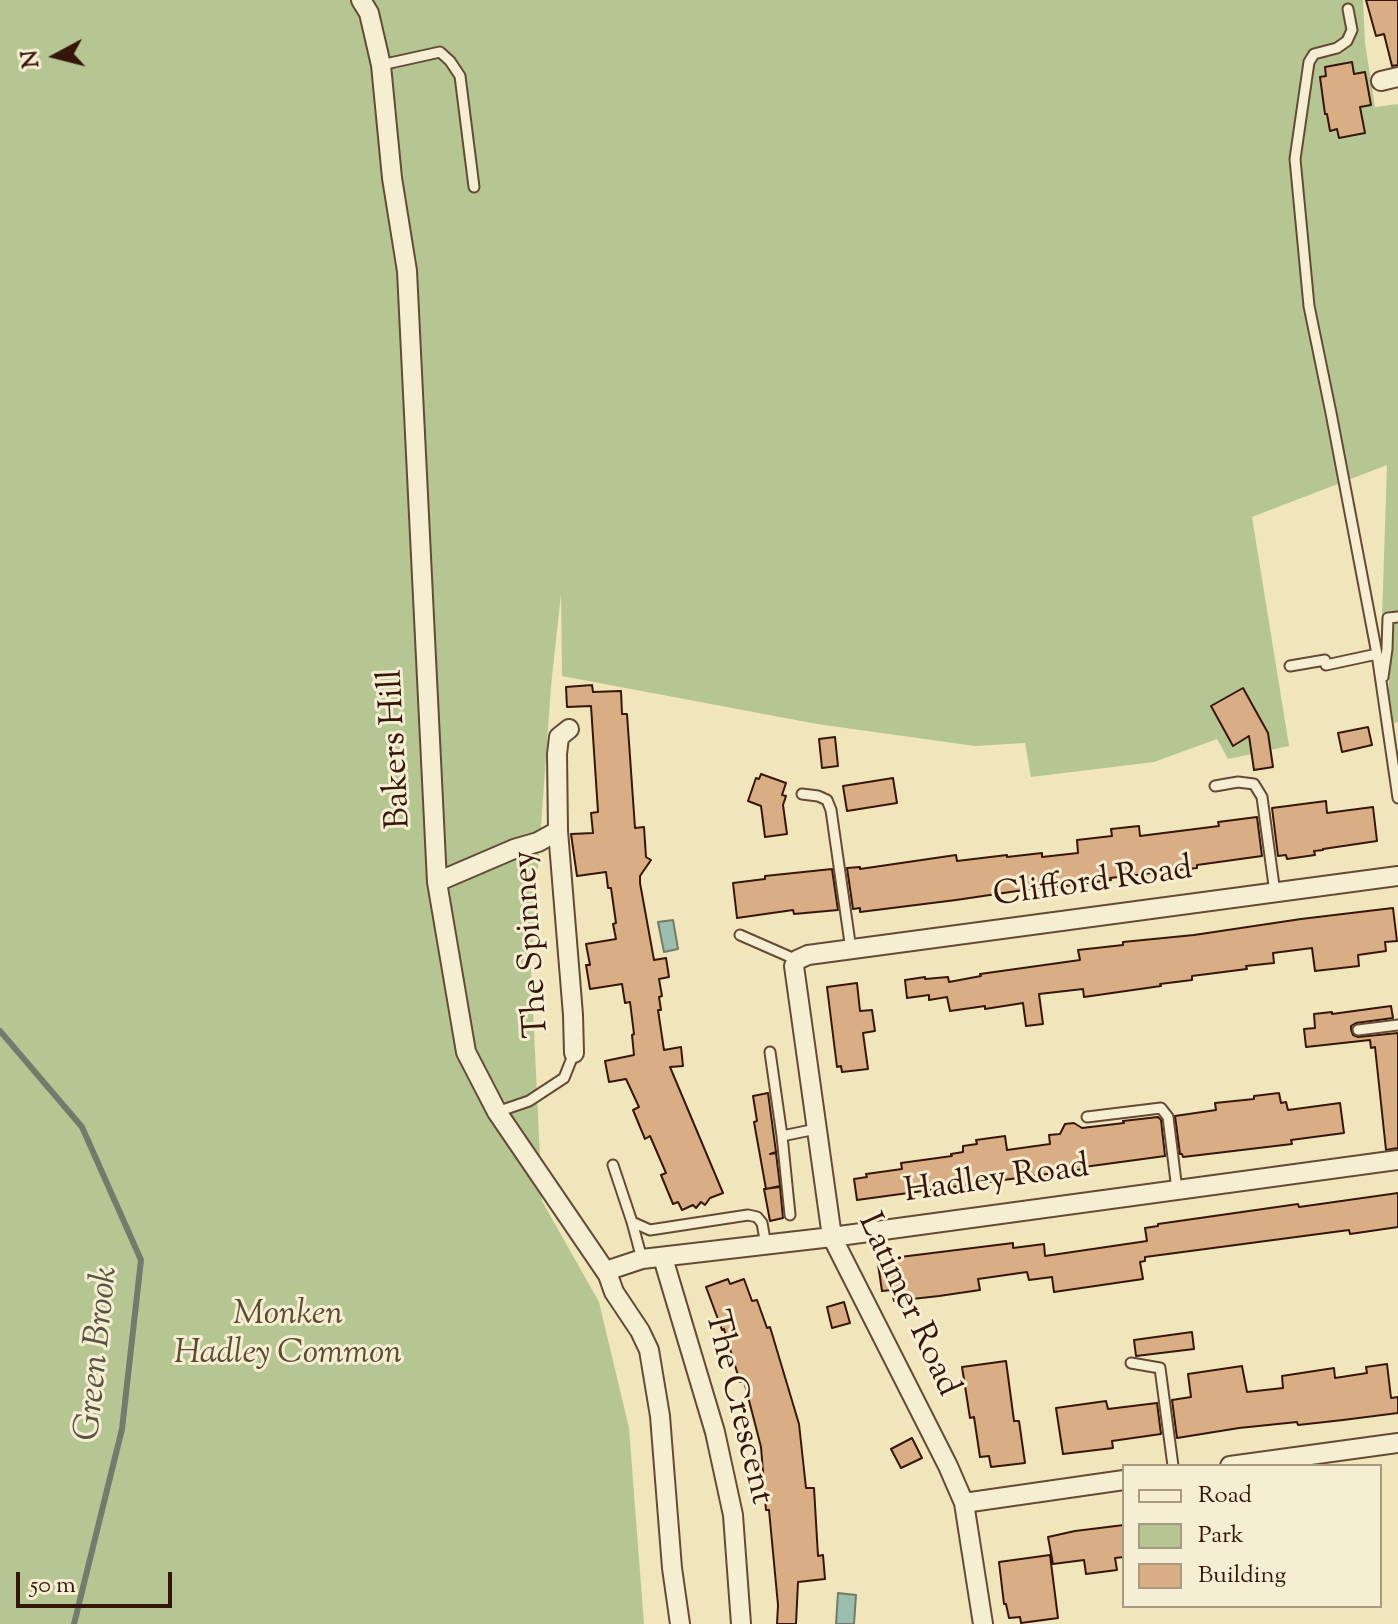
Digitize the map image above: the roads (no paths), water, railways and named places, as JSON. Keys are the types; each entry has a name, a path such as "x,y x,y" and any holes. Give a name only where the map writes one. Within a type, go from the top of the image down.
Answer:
{"street":[{"name":"Bakers Hill","path":"361,0 369,13 381,65 392,178 407,271 437,882 466,1052 497,1112 608,1275 614,1292 649,1350 660,1416 672,1568 680,1624"},
{"name":"The Spinney","path":"569,729 559,737 558,745 558,831 574,1053"},
{"name":"The Spinney","path":"437,882 558,831"},
{"name":"Clifford Road","path":"797,960 808,955 1398,876"},
{"name":"Latimer Road","path":"797,960 793,973 832,1237 964,1503 983,1624"},
{"name":"Hadley Road","path":"608,1275 612,1269 642,1259 832,1237 1398,1160"},
{"name":"The Crescent","path":"663,1258 715,1432 733,1515 741,1624"},
{"path":"1245,1464 1398,1443"},
{"path":"964,1503 1122,1480"}],"lane":[{"path":"1348,9 1352,30 1347,41 1337,48 1314,54 1309,62 1295,159 1309,306 1377,654 1398,798"},
{"path":"381,65 440,52 450,61 460,76 474,187"},
{"path":"1381,684 1388,618 1398,617"},
{"path":"1290,666 1325,660 1326,665 1377,654"},
{"path":"1215,786 1238,782 1254,784 1262,797 1275,893"},
{"path":"802,794 827,800 831,810 851,950"},
{"path":"740,935 797,960"},
{"path":"1358,1030 1398,1025"},
{"path":"770,1052 790,1215"},
{"path":"497,1112 529,1101 564,1078 574,1053"},
{"path":"1087,1117 1161,1108 1168,1117 1177,1190"},
{"path":"782,1136 816,1129"},
{"path":"613,1165 642,1259"},
{"path":"632,1222 650,1230 748,1215 757,1217 762,1223 766,1245"},
{"path":"1131,1363 1160,1368 1173,1464"}],"waterway":[{"name":"Green Brook","path":"0,1031 82,1127 141,1260 122,1429 74,1624"}],"park label":[{"name":"Monken Hadley Common","path":"288,1336"}]}
